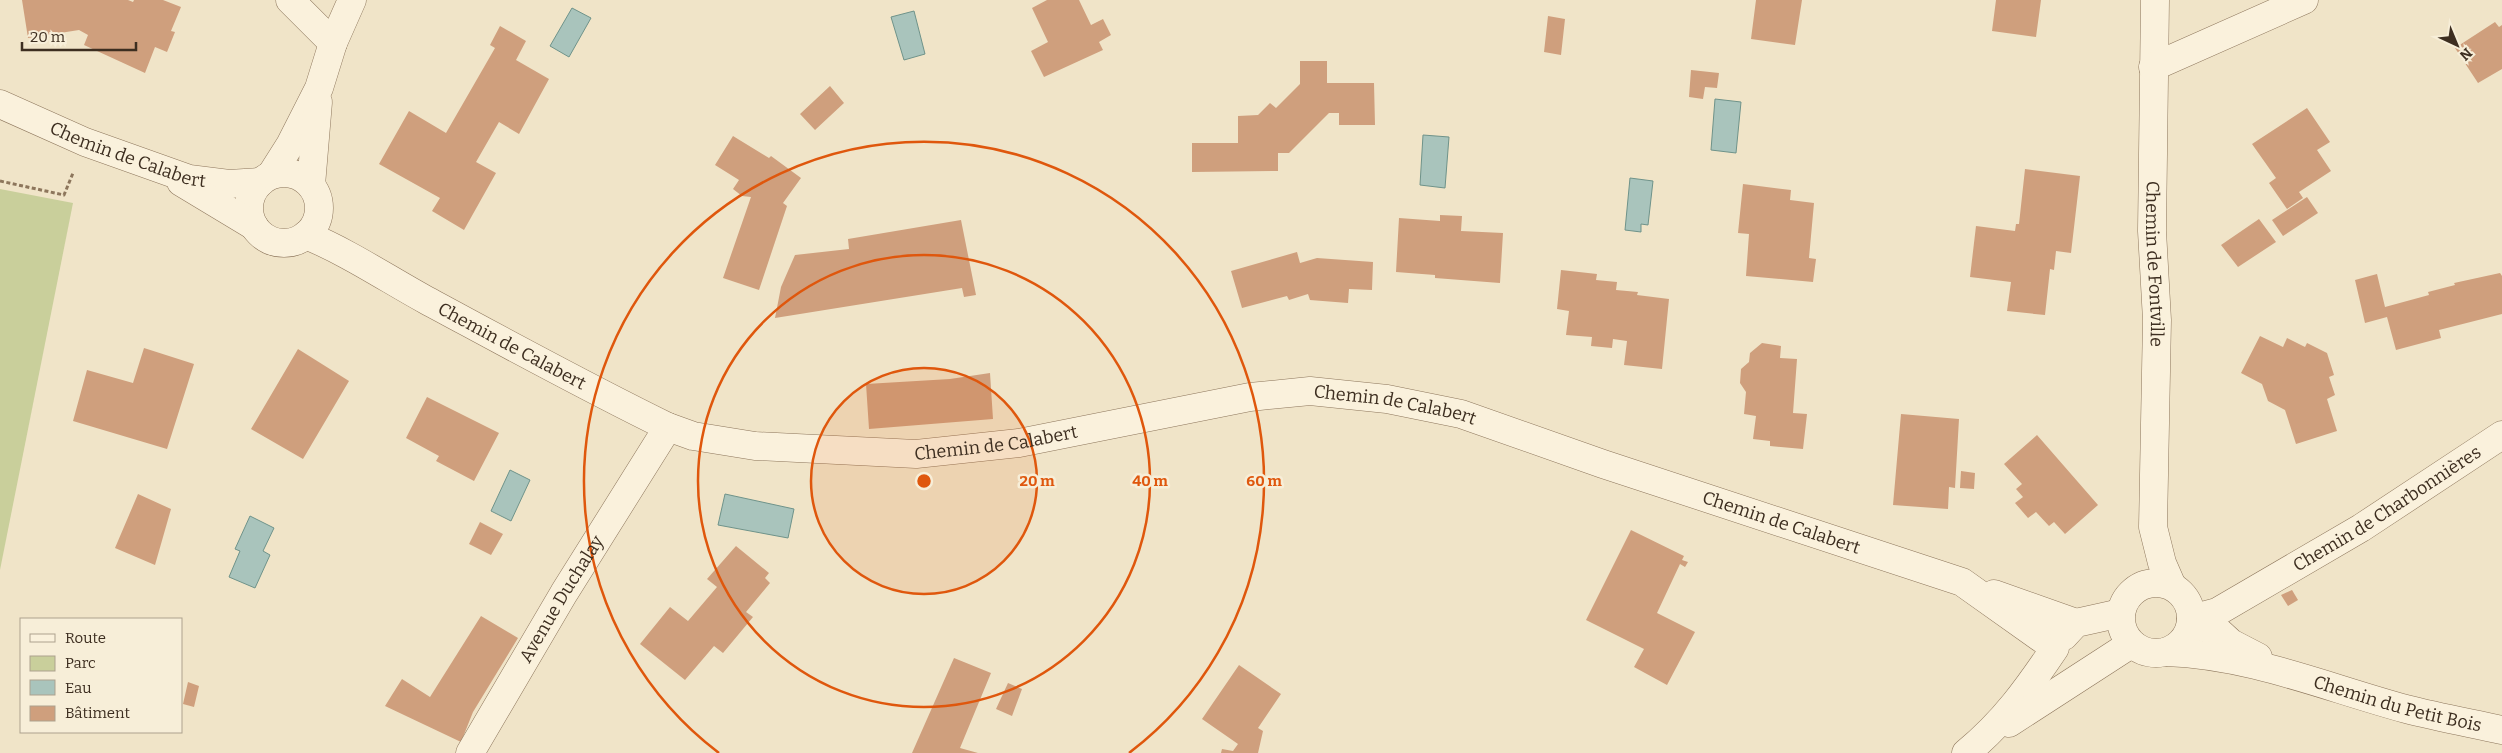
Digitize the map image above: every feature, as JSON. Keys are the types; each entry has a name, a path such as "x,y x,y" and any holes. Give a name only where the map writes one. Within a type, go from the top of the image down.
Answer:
{"street":[{"path":"290,0 333,43"},
{"path":"254,226 250,215 250,203 254,191 266,179 290,145 319,88 333,43 352,0"},
{"name":"Chemin de Fontville","path":"2155,0 2152,231 2157,320 2153,527 2162,563 2186,609"},
{"path":"2153,67 2304,0"},
{"path":"158,169 254,226 272,241 290,242 306,236 318,217 315,195 319,88"},
{"name":"Chemin de Calabert","path":"0,104 85,142 158,169 208,182 229,184 266,179"},
{"path":"266,179 293,174 303,178 338,229 381,272"},
{"path":"306,236 381,272"},
{"name":"Chemin de Calabert","path":"381,272 398,285 514,348 644,415 661,437 693,436 755,446 916,454 1019,444 1250,397 1310,391 1352,393 1461,414 1603,464 1962,582 2055,648"},
{"name":"Chemin de Charbonnières","path":"2076,623 2124,605 2137,588 2148,584 2160,583 2186,609 2216,612 2273,581 2362,528 2502,435"},
{"name":"Avenue Duchalay","path":"470,753 564,593 661,437"},
{"name":"Chemin de Fontville","path":"2124,605 2153,527"},
{"path":"1962,582 2076,623 2055,648 2020,700 1990,733 1966,753"},
{"path":"2124,605 2122,630 2132,644 2142,651 2154,654 2166,652 2183,642 2186,609"},
{"name":"Chemin du Petit Bois","path":"2186,609 2220,632 2231,643 2292,675"},
{"path":"1990,733 2030,712 2132,644"},
{"path":"2055,648 2076,680"},
{"name":"Chemin du Petit Bois","path":"2166,652 2189,653 2245,661 2406,709 2502,730"}],"path":[{"path":"0,181 64,195 85,142"}],"green space":[{"path":"0,189 73,203 0,570"}],"water":[{"path":"572,8 591,18 569,57 550,46"},
{"path":"914,11 925,54 904,60 891,17"},
{"path":"1715,99 1741,102 1736,153 1711,150"},
{"path":"1423,135 1449,137 1445,188 1420,185"},
{"path":"1630,178 1653,181 1648,225 1641,224 1641,232 1625,230"},
{"path":"510,470 530,480 511,521 491,511"},
{"path":"725,494 794,509 788,538 718,525"},
{"path":"250,516 274,528 263,551 270,555 255,588 229,577 240,551 235,549"}],"building":[{"path":"22,0 128,0 133,2 134,0 163,0 181,7 171,31 175,32 167,52 155,47 145,73 84,45 88,35 79,30 28,38"},
{"path":"1047,0 1079,0 1091,25 1103,19 1111,35 1099,42 1103,50 1044,77 1031,51 1048,42 1032,8"},
{"path":"1756,0 1802,0 1795,45 1751,39"},
{"path":"1996,0 2041,0 2036,37 1992,31"},
{"path":"1548,16 1565,19 1561,55 1544,52"},
{"path":"2495,22 2499,27 2502,25 2502,69 2478,83 2455,48"},
{"path":"500,26 526,41 516,60 549,79 519,134 499,122 476,162 496,173 464,230 432,211 440,198 379,164 409,111 446,133 495,48 490,45"},
{"path":"1300,61 1327,61 1327,83 1374,83 1375,125 1339,125 1339,113 1329,113 1289,153 1278,153 1278,171 1192,172 1192,143 1238,143 1238,116 1258,115 1270,103 1276,108 1300,84"},
{"path":"1691,70 1719,73 1717,88 1705,87 1703,99 1689,97"},
{"path":"830,86 844,103 815,130 800,114"},
{"path":"2307,108 2330,142 2317,150 2331,171 2299,192 2303,198 2287,209 2269,183 2276,178 2252,144"},
{"path":"733,136 769,158 771,156 801,178 783,203 787,206 759,290 723,278 751,197 742,196 733,189 739,180 715,165"},
{"path":"2025,169 2080,176 2071,253 2056,251 2054,270 2050,269 2045,315 2007,311 2011,282 1970,277 1976,226 2015,231 2016,224 2019,224"},
{"path":"1743,184 1791,190 1790,200 1814,203 1809,258 1816,259 1813,282 1746,276 1749,234 1738,233"},
{"path":"2307,197 2318,213 2283,236 2272,220"},
{"path":"1440,215 1462,216 1461,231 1503,233 1500,283 1435,278 1435,275 1396,272 1399,218 1440,221"},
{"path":"2259,219 2276,242 2238,267 2221,245"},
{"path":"961,220 976,295 964,297 962,288 775,318 781,287 795,255 849,249 848,239"},
{"path":"1297,252 1300,263 1317,258 1373,262 1372,290 1349,289 1348,303 1310,300 1308,294 1289,300 1287,296 1242,308 1231,271"},
{"path":"1561,270 1597,274 1596,280 1617,282 1616,290 1638,292 1637,295 1669,299 1662,369 1624,365 1627,341 1613,339 1612,348 1591,346 1592,337 1566,335 1569,311 1557,309"},
{"path":"2500,273 2502,276 2502,314 2439,330 2441,338 2396,350 2387,317 2365,323 2355,280 2377,274 2385,307 2429,295 2428,292 2455,285 2454,283"},
{"path":"2260,336 2283,347 2287,338 2305,347 2307,343 2327,353 2334,375 2329,377 2335,395 2327,399 2337,431 2296,444 2285,410 2268,401 2262,384 2241,373"},
{"path":"1762,343 1781,346 1780,358 1797,359 1793,413 1807,414 1803,449 1770,446 1770,441 1753,439 1756,416 1744,414 1746,392 1740,383 1741,369 1749,362 1750,353"},
{"path":"144,348 194,364 167,449 73,421 87,370 133,383"},
{"path":"298,349 349,381 303,459 251,429"},
{"path":"990,373 993,419 869,429 866,384 950,379"},
{"path":"427,397 499,433 474,481 436,461 439,456 406,438"},
{"path":"1901,414 1959,419 1955,488 1949,487 1948,509 1893,505"},
{"path":"2037,435 2098,505 2065,534 2054,522 2049,526 2036,512 2028,518 2015,503 2023,497 2016,489 2022,484 2004,464"},
{"path":"1961,471 1975,473 1974,489 1960,488"},
{"path":"138,494 171,509 155,565 115,548"},
{"path":"480,522 503,534 491,555 469,544"},
{"path":"1631,530 1684,556 1682,560 1688,562 1685,567 1680,564 1657,613 1695,632 1667,685 1634,667 1644,649 1586,620"},
{"path":"736,546 769,573 765,578 770,583 746,612 753,617 723,653 714,646 685,680 640,644 670,607 688,621 717,587 707,579"},
{"path":"2292,590 2298,600 2288,606 2281,595"},
{"path":"481,616 518,638 473,712 461,742 385,706 402,679 430,697"},
{"path":"954,658 991,673 960,748 978,753 912,753"},
{"path":"1239,665 1281,694 1258,728 1263,731 1258,753 1221,753 1222,749 1233,751 1238,744 1202,719"},
{"path":"188,682 199,686 194,707 183,704"},
{"path":"1008,683 1022,689 1012,716 996,709"}]}
